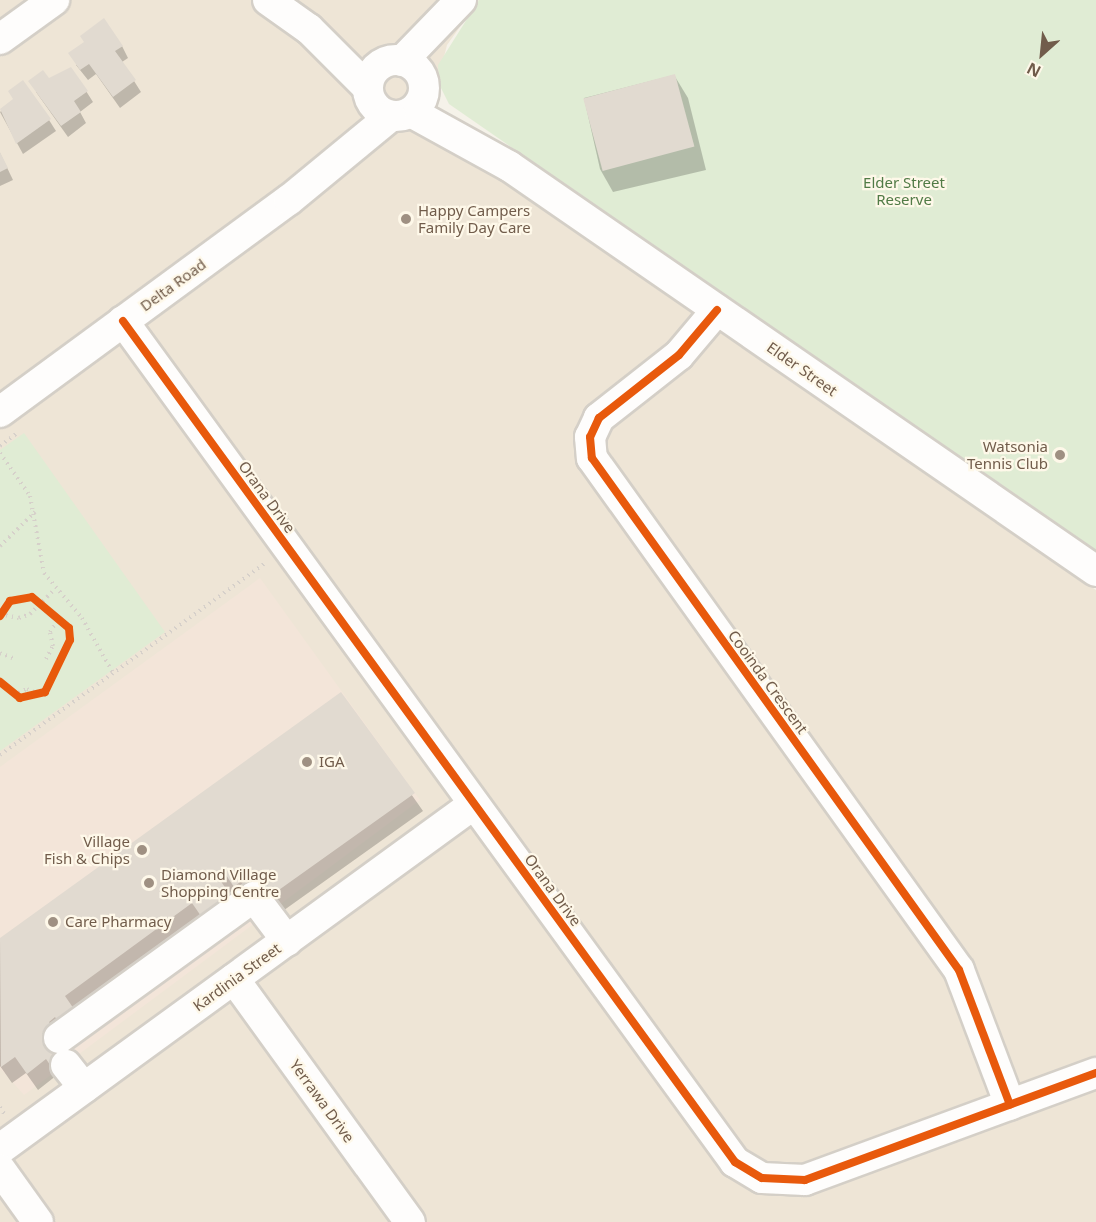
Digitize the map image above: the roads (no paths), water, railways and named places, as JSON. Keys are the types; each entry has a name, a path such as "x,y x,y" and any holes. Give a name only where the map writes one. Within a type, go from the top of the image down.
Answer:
{"street":[{"path":"0,39 54,0"},
{"name":"Elder Street","path":"267,0 1096,571"},
{"name":"Delta Road","path":"9,422 123,321 289,200 342,154 396,88 454,9"},
{"name":"Cooinda Crescent","path":"717,310 679,355 599,418 590,437 592,458 956,965 1010,1105"},
{"name":"Orana Drive","path":"123,321 720,1143 748,1172 776,1182 806,1180 1096,1073"},
{"name":"Kardinia Street","path":"0,1149 474,804"},
{"path":"84,1088 62,1051 254,897 287,941"},
{"name":"Yerrawa Drive","path":"234,979 410,1222"},
{"path":"0,1169 38,1222"}],"place":[{"name":"Happy Campers Family Day Care","path":"406,219"},
{"name":"Watsonia Tennis Club","path":"1060,455"},
{"name":"IGA","path":"307,762"},
{"name":"Village Fish & Chips","path":"142,850"},
{"name":"Diamond Village Shopping Centre","path":"149,883"},
{"name":"Care Pharmacy","path":"53,922"}],"park label":[{"name":"Elder Street Reserve","path":"904,190"}]}
